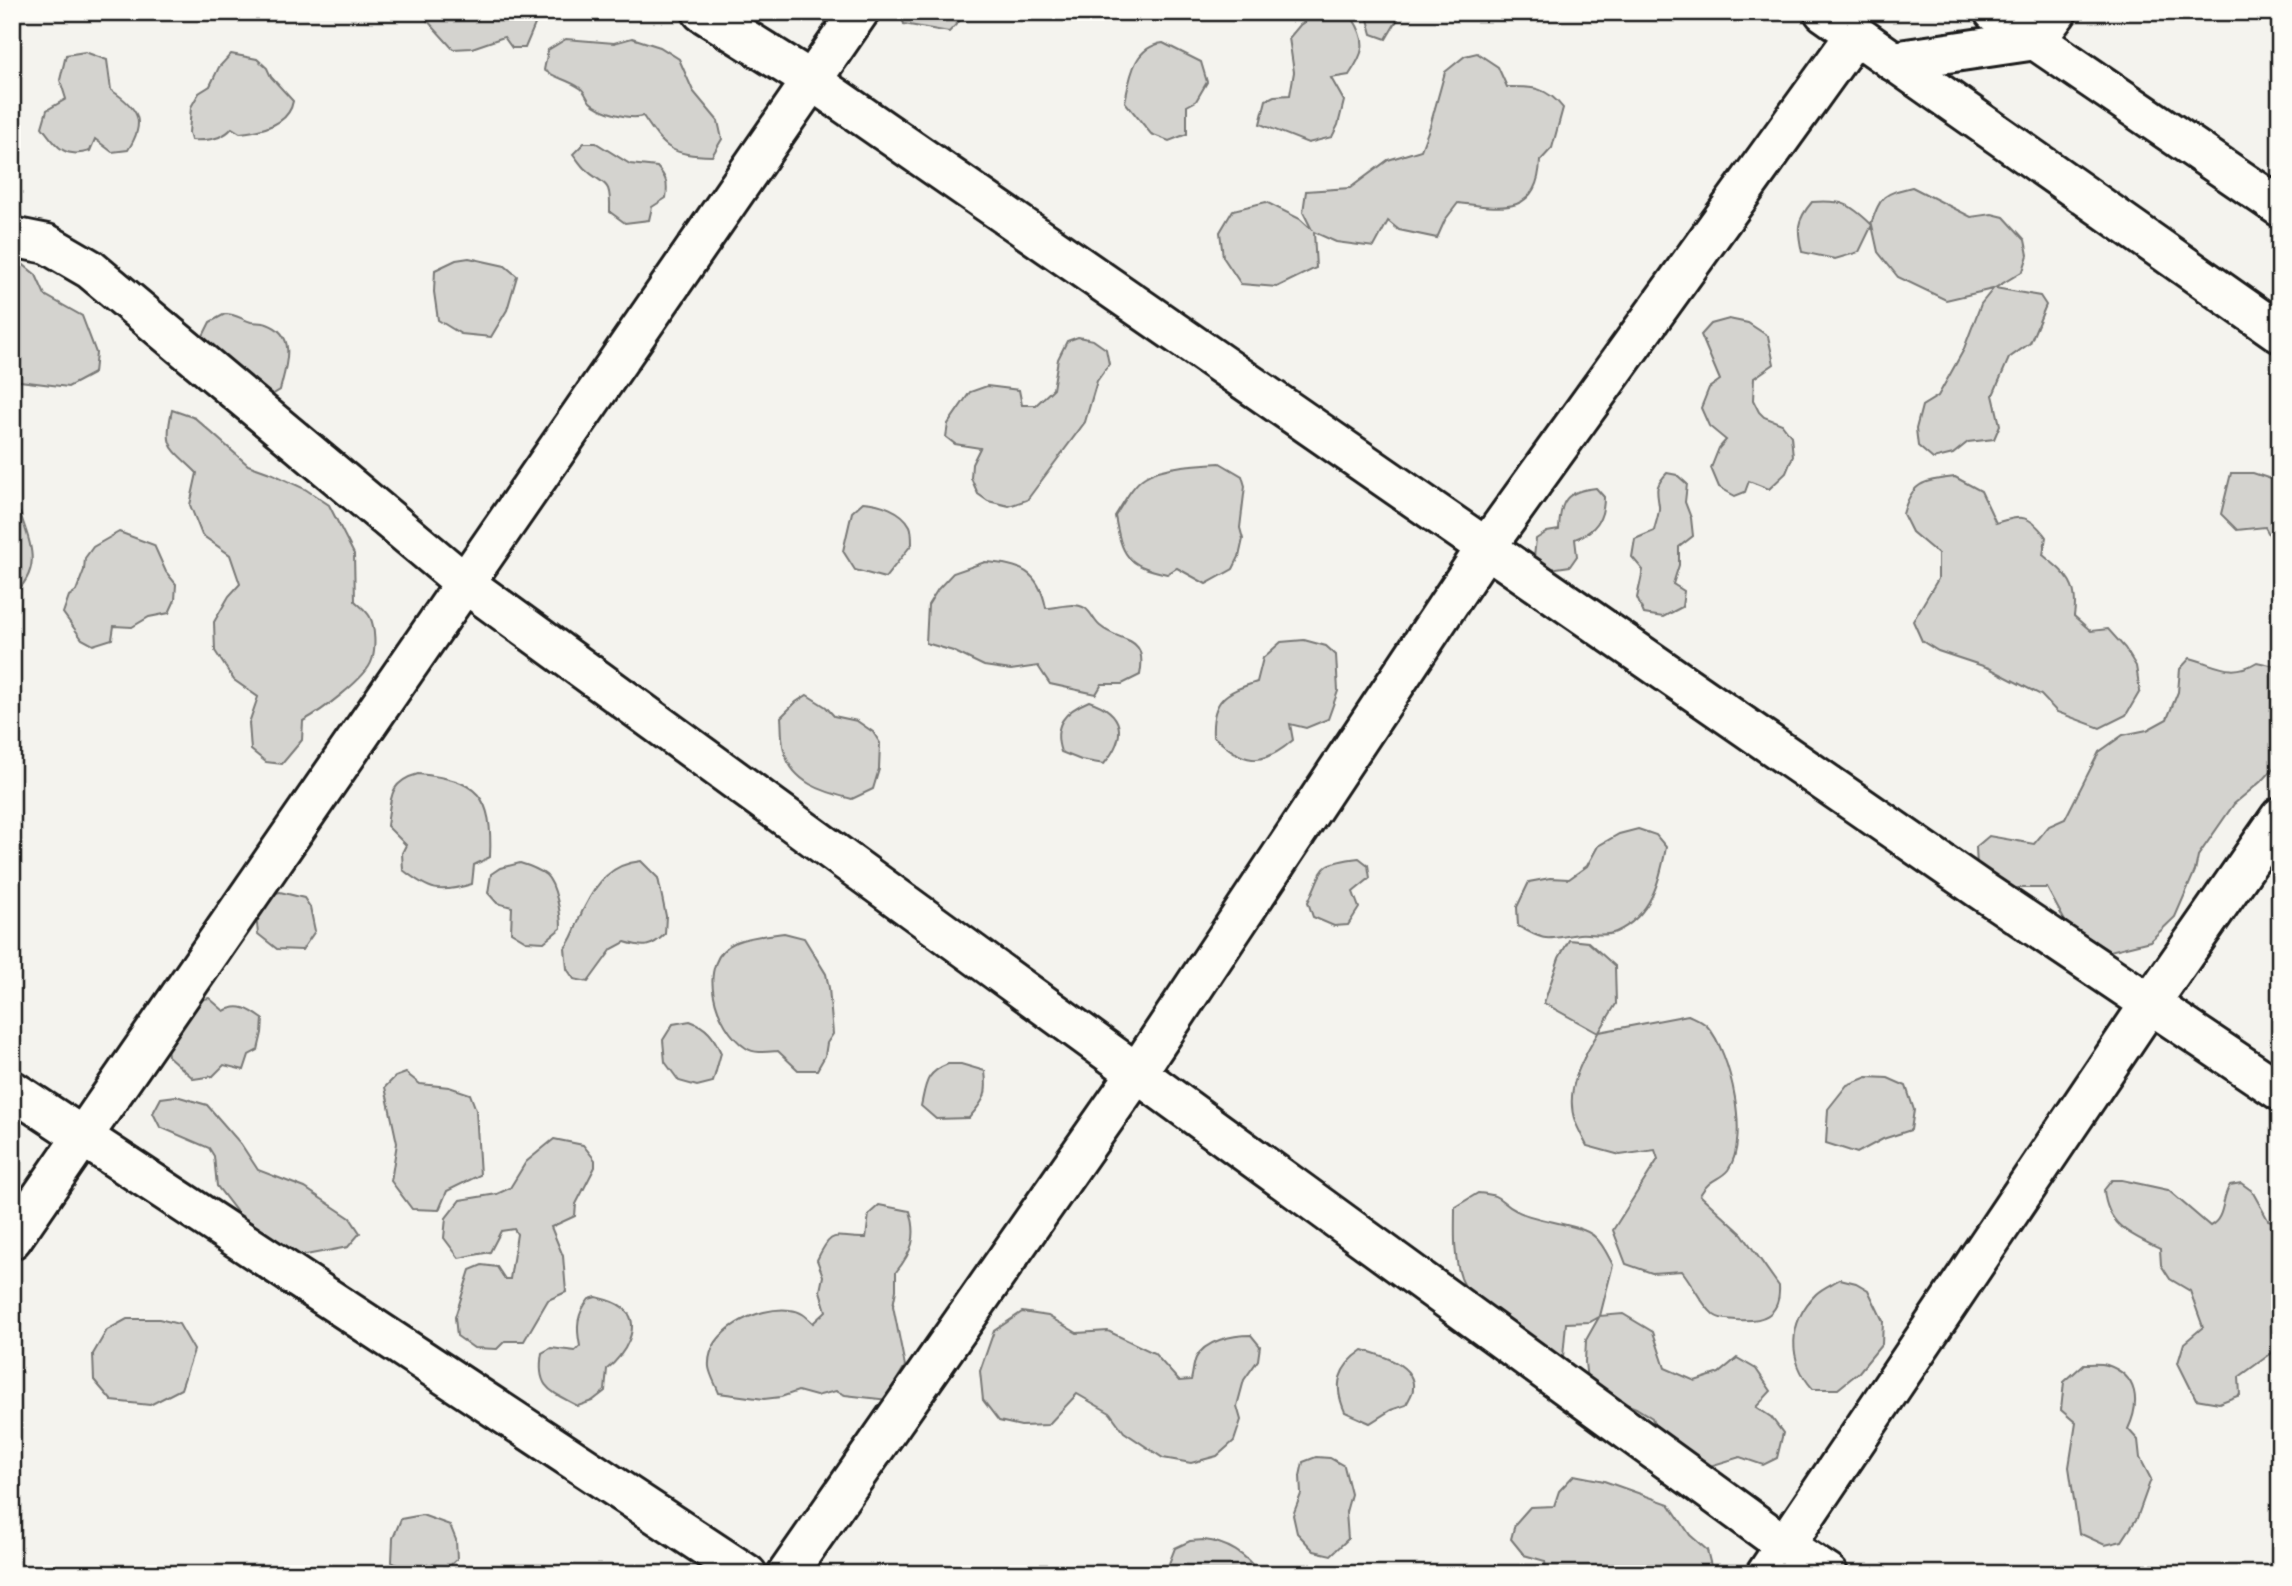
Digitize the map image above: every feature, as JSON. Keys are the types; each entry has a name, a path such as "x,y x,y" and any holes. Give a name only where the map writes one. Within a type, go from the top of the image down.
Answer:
{"street":[{"path":"702,12 812,80 2149,1005 2280,1091"},
{"path":"12,1239 859,12"},
{"path":"1824,12 2280,333"},
{"path":"1994,12 2047,26 2280,207"},
{"path":"1893,61 2047,26"},
{"path":"787,1574 1136,1074 1487,547 1854,35"},
{"path":"12,237 47,244 90,269 466,584 1136,1074 1776,1560 1828,1574"},
{"path":"1776,1560 2149,1005 2280,817"},
{"path":"12,1090 747,1574"}],"shaded area":[{"path":"413,12 537,12 536,22 525,48 512,48 504,37 472,48 453,49 426,19"},
{"path":"900,12 968,12 949,32 904,24"},
{"path":"1319,12 1353,19 1361,34 1362,47 1349,75 1331,78 1344,101 1332,137 1308,143 1260,124 1266,100 1274,96 1290,95 1294,72 1289,38 1300,25"},
{"path":"1366,12 1402,12 1386,39 1372,34"},
{"path":"632,38 660,47 679,59 693,91 718,121 722,139 712,156 687,154 670,148 657,136 643,116 623,116 601,109 590,102 580,88 544,70 548,50 566,39 614,43"},
{"path":"1163,43 1201,62 1207,82 1196,101 1187,106 1187,134 1169,141 1151,134 1125,102 1131,74 1139,57 1153,46"},
{"path":"85,52 107,60 111,90 128,103 137,116 137,131 128,150 112,152 95,139 90,151 67,152 57,145 42,127 47,110 66,99 60,80 66,55"},
{"path":"1477,53 1498,67 1507,87 1538,89 1551,95 1563,108 1552,148 1540,161 1538,179 1532,192 1524,200 1501,207 1458,203 1445,220 1437,238 1399,230 1388,221 1374,247 1336,242 1314,232 1316,268 1277,287 1241,284 1223,257 1220,232 1233,210 1266,202 1300,219 1312,230 1303,212 1306,191 1350,188 1388,160 1421,150 1445,72 1465,56"},
{"path":"231,54 257,59 267,68 271,77 293,101 290,109 280,121 257,131 240,133 232,128 224,135 214,138 191,140 191,107 199,93 210,86 219,67"},
{"path":"584,143 596,143 630,164 657,167 666,181 666,198 652,207 649,220 625,223 610,212 608,188 584,168 573,154"},
{"path":"1912,187 1971,217 1992,214 2004,217 2025,240 2028,255 2023,271 1995,288 2040,296 2046,305 2030,343 2009,358 1993,395 2000,425 1994,439 1968,442 1953,454 1933,459 1918,446 1916,429 1922,406 1938,396 1963,351 1981,304 1993,289 1946,300 1898,277 1878,252 1872,225 1859,252 1835,259 1802,252 1799,237 1800,220 1812,202 1845,204 1871,224 1884,197"},
{"path":"469,258 505,266 517,276 507,310 491,337 461,334 438,320 434,292 435,270 456,260"},
{"path":"12,260 20,262 36,275 45,295 82,316 96,353 94,373 68,387 12,380"},
{"path":"225,314 267,324 283,336 287,361 280,390 265,399 198,346 210,322"},
{"path":"1729,319 1748,323 1768,336 1774,364 1754,378 1753,400 1764,417 1782,424 1791,436 1793,456 1786,473 1769,489 1749,481 1745,492 1735,496 1719,487 1711,468 1719,448 1726,440 1709,426 1701,408 1709,388 1720,380 1701,335 1711,324"},
{"path":"1078,337 1093,340 1106,349 1109,364 1097,381 1085,422 1027,500 1009,506 988,501 978,494 971,478 972,464 980,448 955,444 946,437 948,424 970,392 987,386 1019,390 1022,405 1036,405 1053,389 1058,359 1067,341"},
{"path":"172,410 195,418 248,465 305,489 329,505 354,554 355,601 372,621 372,660 362,676 352,685 303,721 302,740 282,764 266,762 251,750 249,723 258,697 234,680 215,651 214,622 229,596 240,584 230,555 202,535 190,505 197,473 171,446 168,433"},
{"path":"1220,463 1242,476 1245,486 1240,528 1243,539 1233,569 1206,584 1177,568 1167,574 1153,571 1128,557 1120,541 1115,516 1136,485 1145,477 1161,470"},
{"path":"1667,473 1677,475 1687,484 1685,502 1691,518 1693,536 1679,547 1679,565 1673,584 1684,591 1682,607 1663,617 1644,614 1637,598 1643,570 1632,557 1635,539 1654,531 1659,509 1657,489"},
{"path":"2231,473 2253,473 2280,482 2280,554 2265,527 2237,530 2221,514"},
{"path":"1955,477 1981,491 1996,523 2024,518 2035,524 2046,537 2043,555 2069,580 2074,595 2074,616 2091,631 2108,629 2136,666 2140,691 2126,715 2100,728 2057,712 2041,695 1989,668 1938,651 1922,641 1913,621 1938,579 1938,554 1912,532 1903,514 1915,489 1927,482"},
{"path":"1596,488 1604,497 1600,518 1593,528 1575,539 1577,556 1570,566 1550,569 1534,557 1536,539 1547,532 1559,530 1563,504 1571,495"},
{"path":"863,502 896,512 911,528 912,544 885,578 855,570 843,551 852,512"},
{"path":"12,512 20,513 32,557 28,576 12,596"},
{"path":"119,532 154,545 166,572 176,584 175,600 169,613 149,617 132,627 114,626 112,639 93,645 82,639 63,613 69,596 76,591 84,570 85,558 93,547"},
{"path":"985,562 1008,565 1026,572 1038,585 1046,608 1071,605 1085,608 1108,632 1136,646 1140,652 1140,675 1122,684 1102,684 1096,694 1050,684 1038,666 1011,670 984,666 953,651 926,643 928,605 938,589 953,573"},
{"path":"1304,640 1326,646 1336,655 1338,691 1328,719 1306,728 1290,724 1293,740 1261,759 1243,757 1213,736 1215,713 1223,699 1237,689 1257,682 1263,658 1281,642"},
{"path":"2190,658 2231,670 2248,667 2257,662 2280,667 2280,761 2265,778 2234,804 2198,856 2195,871 2175,917 2150,941 2110,951 2066,923 2047,888 1978,888 1976,847 1989,836 2034,844 2049,826 2065,819 2099,752 2123,735 2147,730 2167,719 2178,692 2180,669"},
{"path":"807,695 826,707 834,716 857,721 873,732 880,743 879,769 873,789 852,799 820,789 794,771 783,746 781,717"},
{"path":"1089,701 1110,712 1119,726 1116,744 1104,764 1081,760 1061,752 1058,734 1063,720 1073,709"},
{"path":"418,774 455,781 468,787 478,794 484,805 490,836 490,857 474,865 472,884 451,889 435,889 403,870 402,853 406,845 387,826 389,808 396,787 408,777"},
{"path":"1638,829 1656,835 1666,847 1657,885 1638,917 1616,932 1608,934 1547,938 1518,926 1517,907 1529,882 1550,878 1569,879 1587,866 1598,846 1619,834"},
{"path":"1359,858 1368,865 1370,878 1353,892 1359,908 1348,925 1334,926 1313,917 1308,902 1324,869 1336,862"},
{"path":"641,861 658,878 666,916 665,934 656,942 647,945 625,942 612,949 588,982 574,979 567,969 565,948 581,913 606,876 621,866"},
{"path":"520,863 546,875 555,892 561,928 544,942 526,941 511,932 512,907 497,903 488,893 491,874 500,868"},
{"path":"280,892 304,898 310,907 315,931 302,950 277,949 258,934 256,914 269,895"},
{"path":"784,933 804,938 826,974 833,1034 817,1070 798,1070 778,1051 757,1052 746,1048 725,1026 714,994 715,963 723,951 742,940"},
{"path":"1569,940 1588,942 1615,966 1616,1004 1599,1032 1688,1015 1705,1024 1716,1038 1735,1096 1737,1138 1728,1170 1707,1185 1700,1195 1742,1234 1779,1286 1777,1305 1768,1315 1754,1320 1719,1318 1705,1305 1682,1271 1652,1273 1626,1264 1613,1230 1658,1159 1655,1150 1620,1155 1587,1146 1576,1124 1572,1109 1573,1086 1581,1064 1598,1033 1544,1003 1559,958"},
{"path":"209,998 224,1011 240,1007 258,1015 263,1019 262,1033 258,1050 249,1055 244,1070 224,1065 213,1076 194,1079 168,1056 166,1038 184,1003"},
{"path":"690,1021 709,1033 721,1053 713,1082 697,1086 679,1081 665,1062 663,1040 673,1024"},
{"path":"948,1064 961,1064 985,1071 984,1097 969,1118 936,1119 921,1106 931,1075"},
{"path":"406,1073 420,1084 449,1087 470,1094 476,1110 480,1175 447,1191 439,1210 412,1209 391,1181 397,1143 385,1087 395,1077"},
{"path":"1867,1077 1888,1078 1906,1086 1914,1110 1911,1130 1883,1139 1857,1153 1826,1143 1828,1109 1847,1085"},
{"path":"176,1096 207,1105 241,1144 258,1170 305,1188 350,1218 360,1233 348,1247 290,1258 266,1250 217,1186 214,1156 209,1148 160,1127 153,1113 161,1098"},
{"path":"554,1139 583,1145 595,1160 595,1167 576,1204 575,1216 551,1227 563,1256 566,1292 548,1300 524,1341 505,1341 497,1349 474,1348 457,1336 455,1317 470,1270 482,1265 497,1267 505,1279 510,1279 517,1234 514,1229 501,1231 490,1252 459,1258 444,1238 446,1218 460,1200 497,1194 510,1188 526,1162"},
{"path":"2112,1180 2168,1190 2210,1226 2219,1218 2230,1185 2241,1183 2252,1191 2268,1220 2280,1224 2280,1347 2239,1377 2240,1395 2219,1403 2196,1399 2178,1363 2184,1343 2203,1327 2190,1291 2170,1279 2161,1265 2160,1249 2130,1234 2115,1221 2106,1202 2104,1190"},
{"path":"1478,1193 1497,1197 1525,1214 1580,1229 1595,1237 1613,1265 1600,1316 1623,1314 1653,1332 1665,1368 1695,1381 1719,1373 1737,1358 1756,1369 1771,1391 1756,1407 1771,1417 1783,1433 1777,1458 1763,1465 1740,1457 1700,1469 1662,1449 1652,1418 1636,1408 1606,1396 1587,1381 1586,1340 1599,1317 1590,1322 1566,1323 1563,1357 1553,1370 1488,1314 1461,1278 1455,1242 1455,1207"},
{"path":"879,1205 910,1211 913,1229 910,1251 896,1272 893,1306 905,1366 890,1391 888,1400 845,1395 836,1391 816,1396 798,1391 764,1399 719,1393 709,1367 710,1354 716,1342 737,1323 764,1312 794,1311 803,1314 813,1323 826,1311 820,1291 823,1276 817,1260 822,1249 831,1238 866,1238 869,1214"},
{"path":"1840,1279 1856,1283 1868,1290 1883,1321 1882,1344 1859,1372 1838,1389 1813,1389 1795,1354 1796,1329 1800,1317 1816,1294"},
{"path":"596,1297 622,1307 629,1314 632,1331 625,1349 607,1369 605,1391 592,1401 578,1406 547,1387 541,1374 542,1353 551,1348 575,1351 580,1346 580,1315 589,1299"},
{"path":"1022,1312 1048,1316 1077,1333 1108,1331 1154,1353 1179,1381 1191,1380 1196,1358 1206,1347 1228,1338 1251,1335 1260,1346 1258,1360 1244,1380 1237,1406 1241,1420 1234,1441 1217,1456 1191,1463 1163,1458 1124,1432 1110,1413 1077,1394 1048,1425 1021,1426 999,1421 983,1400 980,1371 994,1331"},
{"path":"127,1319 159,1319 179,1324 194,1350 181,1389 150,1405 112,1401 94,1380 93,1354 107,1330"},
{"path":"1363,1350 1403,1367 1409,1373 1413,1391 1406,1405 1391,1410 1370,1423 1345,1412 1339,1393 1343,1370"},
{"path":"2084,1364 2107,1365 2118,1370 2131,1383 2135,1400 2128,1429 2138,1440 2140,1458 2151,1479 2137,1518 2122,1541 2105,1545 2079,1533 2069,1467 2076,1423 2061,1410 2064,1382"},
{"path":"1316,1457 1330,1458 1344,1466 1351,1494 1346,1512 1348,1539 1331,1555 1314,1551 1297,1533 1293,1515 1301,1494 1300,1476 1303,1462"},
{"path":"1574,1475 1604,1481 1669,1504 1690,1535 1707,1550 1713,1574 1546,1574 1545,1561 1524,1555 1511,1539 1515,1524 1530,1507 1554,1506 1559,1491"},
{"path":"422,1515 450,1525 456,1540 457,1559 441,1574 413,1574 392,1562 393,1538 401,1519"},
{"path":"1190,1541 1220,1543 1236,1551 1249,1561 1259,1574 1165,1574 1175,1548"}]}
